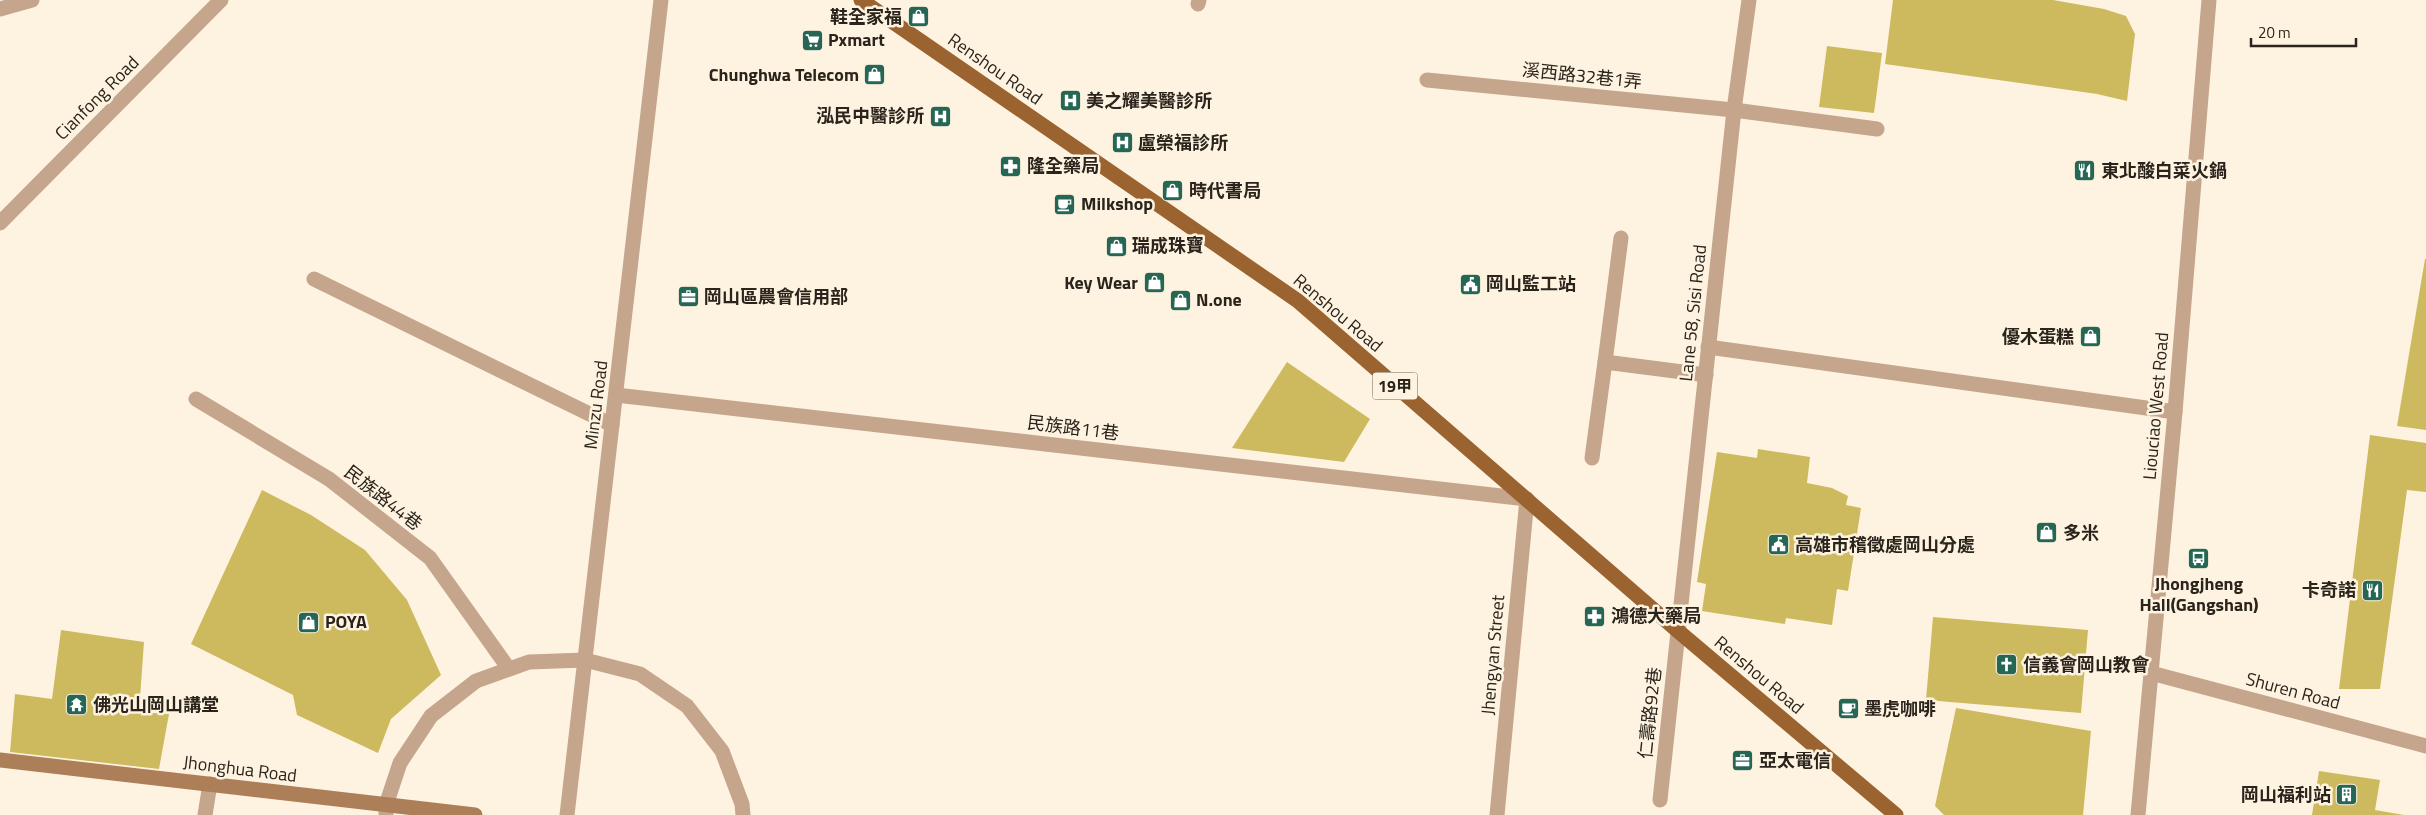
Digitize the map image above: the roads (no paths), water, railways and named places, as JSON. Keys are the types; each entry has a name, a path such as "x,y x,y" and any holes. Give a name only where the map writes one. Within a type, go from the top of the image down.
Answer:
{"main road":[{"name":"Renshou Road","path":"861,0 1298,301 1678,631 1896,815"},
{"name":"Jhonghua Road","path":"0,760 210,784 386,810 475,815"}],"street":[{"path":"0,9 32,0"},
{"name":"Cianfong Road","path":"0,223 221,0"},
{"name":"Minzu Road","path":"567,815 661,0"},
{"name":"Lane 58, Sisi Road","path":"1678,631 1734,110 1749,0"},
{"name":"Liouciao West Road","path":"2138,815 2175,412 2209,0"},
{"name":"溪西路32巷1弄","path":"1426,80 1734,110 1877,129"},
{"path":"1592,458 1621,238"},
{"path":"314,280 612,425"},
{"path":"1708,347 2175,412"},
{"path":"1605,362 1706,375"},
{"name":"民族路11巷","path":"616,395 1526,499"},
{"name":"民族路44巷","path":"196,399 329,479 430,558 509,669"},
{"name":"Jhengyan Street","path":"1497,815 1526,499"},
{"name":"仁壽路92巷","path":"1660,800 1678,631"},
{"path":"386,810 400,763 432,716 476,681 529,662 585,660 640,674 687,706 722,750 742,804 743,815"},
{"name":"Shuren Road","path":"2151,673 2426,746"},
{"path":"204,815 210,784"}],"place":[{"name":"鞋全家福","path":"918,17"},
{"name":"Pxmart","path":"812,40"},
{"name":"Chunghwa Telecom","path":"875,75"},
{"name":"美之耀美醫診所","path":"1070,101"},
{"name":"泓民中醫診所","path":"940,116"},
{"name":"盧榮福診所","path":"1122,143"},
{"name":"隆全藥局","path":"1011,166"},
{"name":"東北酸白菜火鍋","path":"2085,171"},
{"name":"時代書局","path":"1173,191"},
{"name":"Milkshop","path":"1065,204"},
{"name":"瑞成珠寶","path":"1116,246"},
{"name":"Key Wear","path":"1154,283"},
{"name":"岡山監工站","path":"1470,284"},
{"name":"岡山區農會信用部","path":"688,297"},
{"name":"N.one","path":"1180,300"},
{"name":"優木蛋糕","path":"2090,337"},
{"name":"多米","path":"2047,533"},
{"name":"高雄市稽徵處岡山分處","path":"1779,545"},
{"name":"Jhongjheng Hall(Gangshan)","path":"2199,559"},
{"name":"卡奇諾","path":"2372,590"},
{"name":"鴻德大藥局","path":"1595,616"},
{"name":"POYA","path":"309,622"},
{"name":"信義會岡山教會","path":"2007,665"},
{"name":"佛光山岡山講堂","path":"77,705"},
{"name":"墨虎咖啡","path":"1848,709"},
{"name":"亞太電信","path":"1743,761"},
{"name":"岡山福利站","path":"2347,795"}]}
